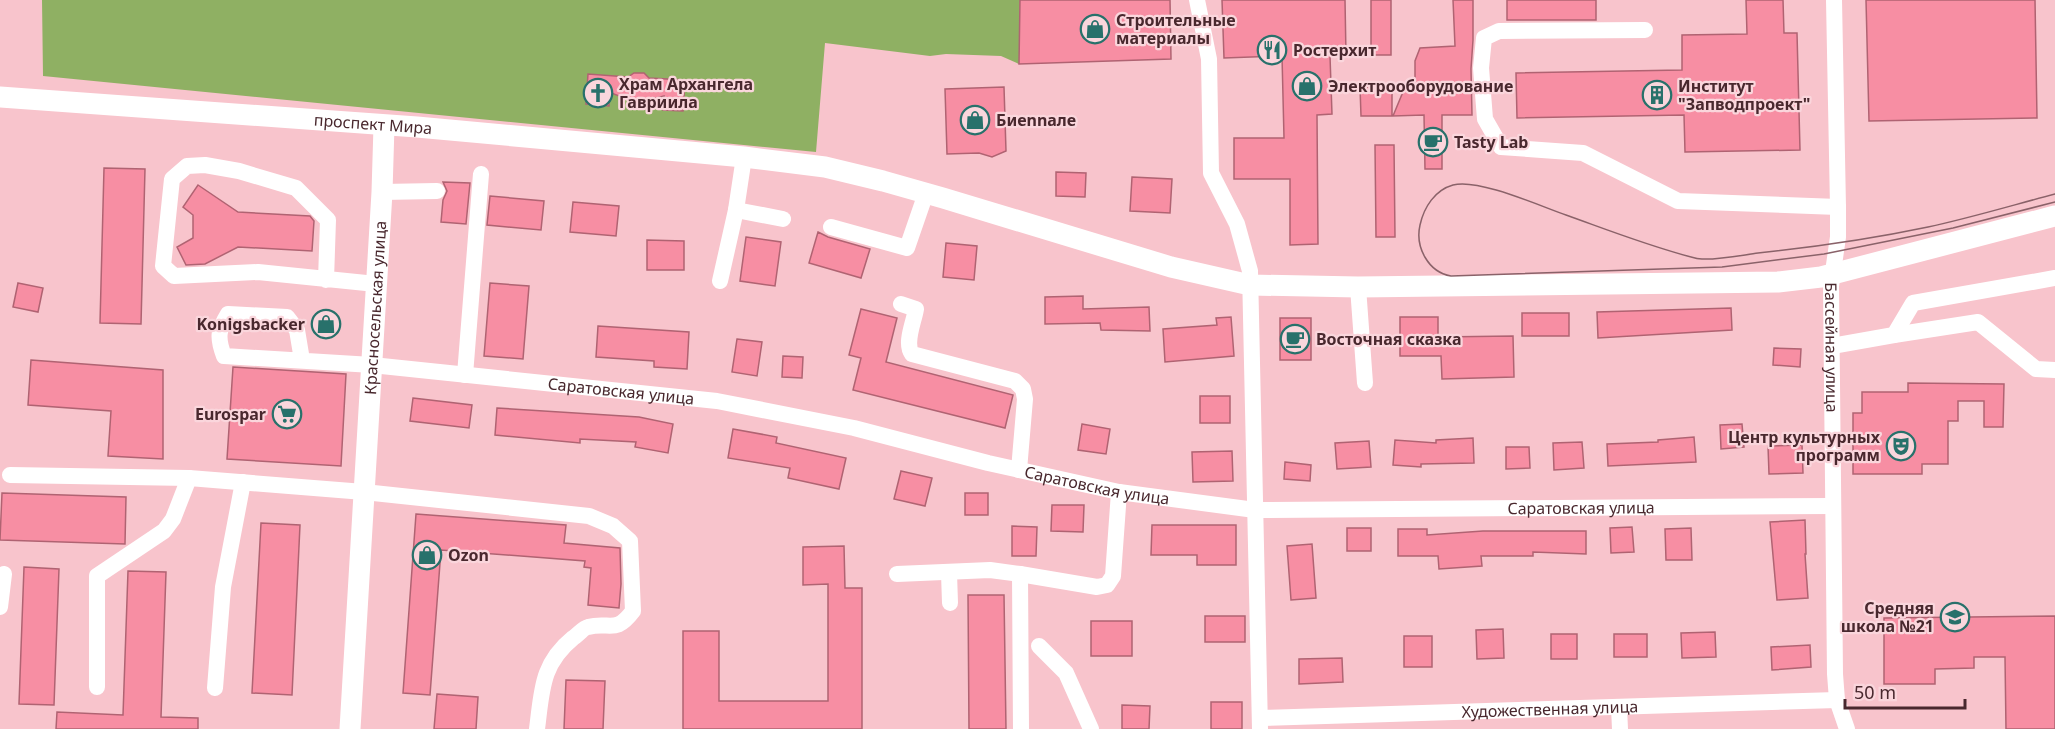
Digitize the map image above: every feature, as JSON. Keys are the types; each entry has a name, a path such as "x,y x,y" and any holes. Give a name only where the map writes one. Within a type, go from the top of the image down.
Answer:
{"main road":[{"name":"проспект Мира","path":"0,97 384,126 744,157 825,167 926,193 1171,267 1250,285 1358,287 1778,282 1821,277 2055,216"},
{"name":"Красносельская улица","path":"350,729 384,126"}],"street":[{"path":"1197,0 1209,59 1211,173 1237,224 1250,271 1260,723"},
{"name":"Бассейная улица","path":"1834,0 1838,237 1831,286 1832,506 1835,674 1838,700 1847,729"},
{"path":"1645,30 1499,31 1484,38 1481,68 1485,119 1501,147 1583,153 1678,201 1838,207"},
{"path":"720,281 736,210 744,157"},
{"path":"326,280 328,220 296,188 239,171 205,165 187,166 172,179 163,266 174,276 258,272 326,280 376,284"},
{"path":"465,375 481,174"},
{"path":"382,192 437,191"},
{"path":"831,227 907,248 926,193"},
{"path":"736,210 783,219"},
{"path":"1894,335 1913,303 2055,278"},
{"path":"1358,287 1365,383"},
{"path":"901,303 916,309 909,343 909,350 912,354 1015,381 1023,389 1018,470"},
{"name":"Саратовская улица","path":"302,360 297,330 287,317 228,314 220,325 219,341 224,356 372,365 717,401 854,428 1018,470 1119,492 1255,510 1832,506"},
{"path":"1832,346 1978,322 2036,369 2055,370"},
{"path":"10,475 189,478 364,492 589,516 613,526 630,541 633,611 626,621 614,627 587,627 562,647 544,675 537,729"},
{"path":"97,687 97,576 164,531 173,519 189,478"},
{"path":"215,688 224,587 243,482"},
{"path":"897,574 990,570 1097,587 1107,585 1113,576 1119,492"},
{"path":"949,573 950,603"},
{"path":"0,607 4,574"},
{"path":"1020,574 1021,729"},
{"path":"1039,646 1066,673 1092,729"},
{"name":"Художественная улица","path":"1260,723 1838,700"},
{"path":"1618,707 1620,729"}],"green space":[{"path":"42,0 1020,0 1019,64 1001,56 946,54 930,56 825,43 816,152 43,76"}],"building":[{"name":"Строительные материалы","path":"1020,0 1170,0 1171,59 1019,64"},
{"name":"Электрооборудование","path":"1222,0 1345,0 1346,55 1330,56 1332,114 1317,115 1318,244 1290,245 1290,179 1234,179 1234,138 1284,138 1282,56 1224,58"},
{"path":"1371,0 1391,0 1391,55 1371,55"},
{"path":"1453,0 1473,0 1472,115 1442,115 1442,169 1425,169 1424,115 1393,116 1405,87 1415,87 1415,61 1420,48 1455,46"},
{"path":"1507,0 1596,0 1596,20 1507,20"},
{"name":"Институт \"Запводпроект\"","path":"1746,0 1783,0 1784,33 1797,33 1800,150 1685,152 1684,115 1517,118 1516,73 1682,70 1682,35 1747,34"},
{"path":"1866,0 2035,0 2037,118 1869,121"},
{"name":"Храм Архангела Гавриила","path":"634,73 644,73 649,78 685,80 683,111 663,110 664,96 637,103 609,92 609,106 586,104 588,74 628,77"},
{"name":"Биеnnале","path":"1004,87 1006,151 992,157 979,153 947,154 945,89"},
{"path":"1360,87 1392,87 1392,116 1361,116"},
{"path":"1375,145 1394,145 1395,237 1376,237"},
{"path":"104,168 145,169 141,324 100,323"},
{"path":"1056,172 1086,173 1085,197 1056,196"},
{"path":"1132,177 1172,179 1170,213 1130,211"},
{"path":"443,182 470,183 466,224 441,222 443,200 447,191"},
{"path":"198,185 238,212 310,216 314,221 312,251 238,247 205,264 186,265 177,247 193,238 193,215 183,207"},
{"path":"490,196 544,201 541,230 487,225"},
{"path":"573,202 619,206 616,236 570,232"},
{"path":"818,232 870,249 861,278 809,263"},
{"path":"746,237 781,242 775,286 740,281"},
{"path":"647,240 684,241 684,270 647,270"},
{"path":"946,243 977,246 974,280 943,277"},
{"path":"18,283 43,288 38,312 13,307"},
{"path":"490,283 529,286 523,359 484,356"},
{"path":"1083,296 1083,309 1149,307 1150,331 1101,330 1100,323 1045,324 1045,297"},
{"path":"1731,308 1732,330 1598,338 1597,312"},
{"path":"861,309 897,318 886,362 1013,395 1005,428 853,390 861,358 849,355"},
{"path":"1522,313 1569,313 1569,336 1522,336"},
{"path":"1231,317 1234,356 1165,362 1163,329 1217,325 1216,318"},
{"path":"1400,317 1438,317 1438,337 1513,336 1514,377 1442,379 1441,356 1400,356"},
{"name":"Восточная сказка","path":"1280,318 1311,318 1311,360 1280,360"},
{"path":"598,326 689,332 687,369 654,367 654,361 596,357"},
{"path":"737,339 762,342 757,376 732,372"},
{"path":"1774,348 1801,349 1800,367 1773,365"},
{"path":"783,356 803,357 802,378 782,377"},
{"path":"31,360 163,370 163,459 108,456 111,411 28,405"},
{"name":"Eurospar","path":"233,367 346,374 341,466 227,459"},
{"name":"Центр культурных программ","path":"1908,383 2004,384 2003,427 1984,427 1984,401 1958,401 1958,421 1948,421 1948,464 1922,464 1922,474 1853,474 1853,413 1862,413 1862,392 1908,392"},
{"path":"1200,396 1230,396 1230,423 1200,423"},
{"path":"413,398 472,405 469,428 410,421"},
{"path":"497,408 639,417 673,424 668,453 635,447 636,442 580,439 580,443 495,435"},
{"path":"1082,424 1110,429 1106,454 1078,450"},
{"path":"1742,424 1744,447 1721,449 1720,425"},
{"path":"733,429 777,437 776,443 846,458 839,489 788,478 790,468 728,458"},
{"path":"1694,437 1696,462 1608,466 1607,444 1658,442 1658,440"},
{"path":"1473,438 1474,463 1421,464 1421,467 1393,465 1395,440 1436,443 1436,440"},
{"path":"1369,441 1371,467 1337,469 1335,443"},
{"path":"1582,442 1584,468 1554,470 1553,443"},
{"path":"1802,445 1803,473 1769,474 1768,446"},
{"path":"1506,447 1529,447 1530,468 1506,469"},
{"path":"1232,451 1233,481 1193,482 1192,452"},
{"path":"1285,462 1311,465 1310,481 1284,479"},
{"path":"901,471 932,478 925,506 894,499"},
{"path":"2,493 126,497 125,544 0,540"},
{"path":"965,493 988,493 988,515 965,515"},
{"path":"1052,505 1084,505 1083,532 1051,531"},
{"path":"416,514 566,525 564,543 620,548 619,608 588,605 591,568 584,567 585,561 441,550 430,695 403,693"},
{"path":"1805,520 1808,598 1777,600 1770,522"},
{"path":"261,523 300,525 292,695 252,693"},
{"path":"1152,525 1236,525 1236,565 1197,565 1197,555 1151,555"},
{"path":"1012,526 1037,527 1036,556 1012,556"},
{"path":"1632,527 1634,552 1611,553 1610,528"},
{"path":"1347,528 1371,528 1371,551 1347,551"},
{"path":"1691,528 1692,560 1666,560 1665,529"},
{"path":"1398,529 1427,529 1427,535 1483,531 1586,531 1586,554 1533,552 1533,556 1481,556 1482,566 1439,569 1438,556 1398,556"},
{"path":"1312,544 1316,598 1291,600 1287,546"},
{"path":"844,546 845,588 862,588 862,729 683,729 683,631 719,631 719,701 828,701 828,584 803,585 803,547"},
{"path":"24,567 59,569 54,705 19,704"},
{"path":"128,571 166,572 161,717 198,718 198,729 56,729 57,712 123,715"},
{"path":"968,595 1004,595 1006,729 969,729"},
{"path":"1205,616 1245,616 1245,642 1205,642"},
{"path":"2055,616 2055,729 2006,729 2005,657 1974,657 1974,668 1935,669 1935,684 1884,684 1884,618"},
{"path":"1091,621 1132,621 1132,656 1091,656"},
{"path":"1503,629 1504,658 1477,659 1476,630"},
{"path":"1715,632 1716,657 1682,658 1681,633"},
{"path":"1551,634 1577,634 1577,659 1551,659"},
{"path":"1614,634 1647,634 1647,657 1614,657"},
{"path":"1404,636 1432,636 1432,667 1404,667"},
{"path":"1810,645 1811,667 1772,670 1771,647"},
{"path":"1342,658 1343,682 1299,684 1299,659"},
{"path":"566,680 605,681 603,729 564,729"},
{"path":"437,694 478,697 476,729 434,729"},
{"path":"1211,702 1242,702 1242,729 1211,729"},
{"path":"1122,705 1150,706 1149,729 1122,729"}],"tram line":[{"path":"2055,194 1960,220 1864,239 1725,258 1701,259 1646,244 1509,194 1478,185 1464,184 1447,187 1431,200 1424,212 1419,233 1422,250 1430,264 1443,274 1451,276 1722,267 1824,254 1953,228 2055,202"}],"place":[{"name":"Строительные материалы","path":"1095,29"},
{"name":"Ростерхит","path":"1272,50"},
{"name":"Электрооборудование","path":"1307,86"},
{"name":"Храм Архангела Гавриила","path":"598,93"},
{"name":"Институт \"Запводпроект\"","path":"1657,95"},
{"name":"Биеnnале","path":"975,120"},
{"name":"Tasty Lab","path":"1433,142"},
{"name":"Konigsbacker","path":"326,324"},
{"name":"Восточная сказка","path":"1295,339"},
{"name":"Eurospar","path":"287,414"},
{"name":"Центр культурных программ","path":"1901,446"},
{"name":"Ozon","path":"427,555"},
{"name":"Средняя школа №21","path":"1955,617"}]}
